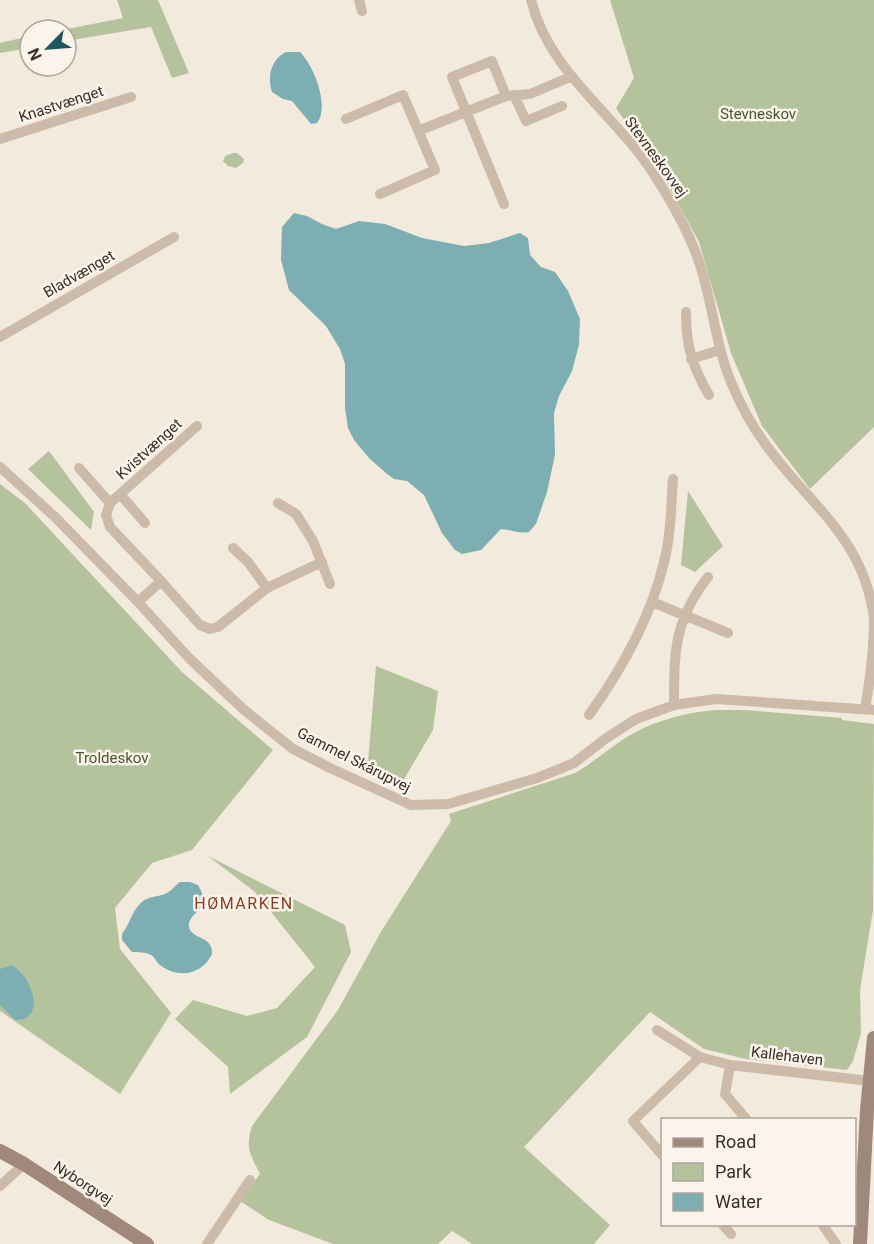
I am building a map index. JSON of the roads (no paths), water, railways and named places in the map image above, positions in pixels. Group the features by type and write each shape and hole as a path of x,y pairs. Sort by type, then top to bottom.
{"street":[{"name":"Stevneskovvej","path":"531,0 547,42 570,77 622,132 653,173 678,213 701,267 720,350 731,382 747,416 766,446 828,517 851,549 866,584 874,620 870,710"},
{"path":"504,204 452,77 492,61 526,121 562,106"},
{"path":"418,131 510,95 530,94 570,77"},
{"path":"346,119 403,95 435,170 380,194"},
{"name":"Knastvænget","path":"0,139 131,97"},
{"name":"Bladvænget","path":"0,337 174,237"},
{"path":"686,312 686,338 691,359 697,376 709,395"},
{"path":"691,359 720,350"},
{"name":"Kvistvænget","path":"110,503 197,426"},
{"name":"Gammel Skårupvej","path":"0,467 55,517 189,658 243,709 293,748 330,768 411,805 448,804 537,778 574,763 636,719 674,705 716,699 870,710"},
{"path":"79,468 110,503 106,515 110,527 200,626 218,627 267,588 322,562"},
{"path":"589,715 612,683 632,647 652,602 664,562 670,524 673,479"},
{"name":"Kvistvænget","path":"120,494 146,523"},
{"path":"278,502 296,514 313,540 330,584"},
{"path":"232,548 248,562 267,588"},
{"path":"674,705 676,640 694,594 708,577"},
{"path":"138,602 161,581"},
{"path":"652,602 728,633"},
{"name":"Kallehaven","path":"657,1030 700,1057 730,1065 870,1081"},
{"path":"860,1244 874,1038"},
{"path":"661,1153 633,1121 700,1057"},
{"path":"730,1065 725,1094 746,1118"},
{"name":"Nyborgvej","path":"0,1151 24,1164 147,1244"},
{"path":"0,1186 24,1164"},
{"path":"207,1244 250,1180"},
{"path":"724,1226 730,1234"},
{"path":"823,1226 836,1244"}],"water":[{"path":"286,52 300,52 315,76 322,107 317,123 311,124 292,101 283,99 272,92 270,75 272,69 277,59"},
{"path":"294,213 307,216 336,229 359,221 385,224 422,238 464,246 489,243 520,233 528,238 530,255 541,267 555,272 568,291 580,319 579,345 572,371 559,396 554,413 555,455 547,492 536,524 529,532 501,529 481,550 462,554 455,550 442,533 424,495 407,481 394,479 386,473 354,440 348,428 345,408 345,364 340,349 326,326 289,290 281,260 282,227"},
{"path":"180,882 198,885 202,893 204,903 191,919 189,927 193,933 208,942 212,953 202,967 189,973 174,972 160,965 149,954 132,952 122,940 122,934 133,913 142,902 167,893"},
{"path":"11,965 25,977 30,986 34,1005 31,1013 25,1018 15,1020 0,1005 0,969"}],"district":[{"name":"HØMARKEN","path":"244,903"}],"park label":[{"name":"Stevneskov","path":"758,114"},
{"name":"Troldeskov","path":"112,758"}]}
